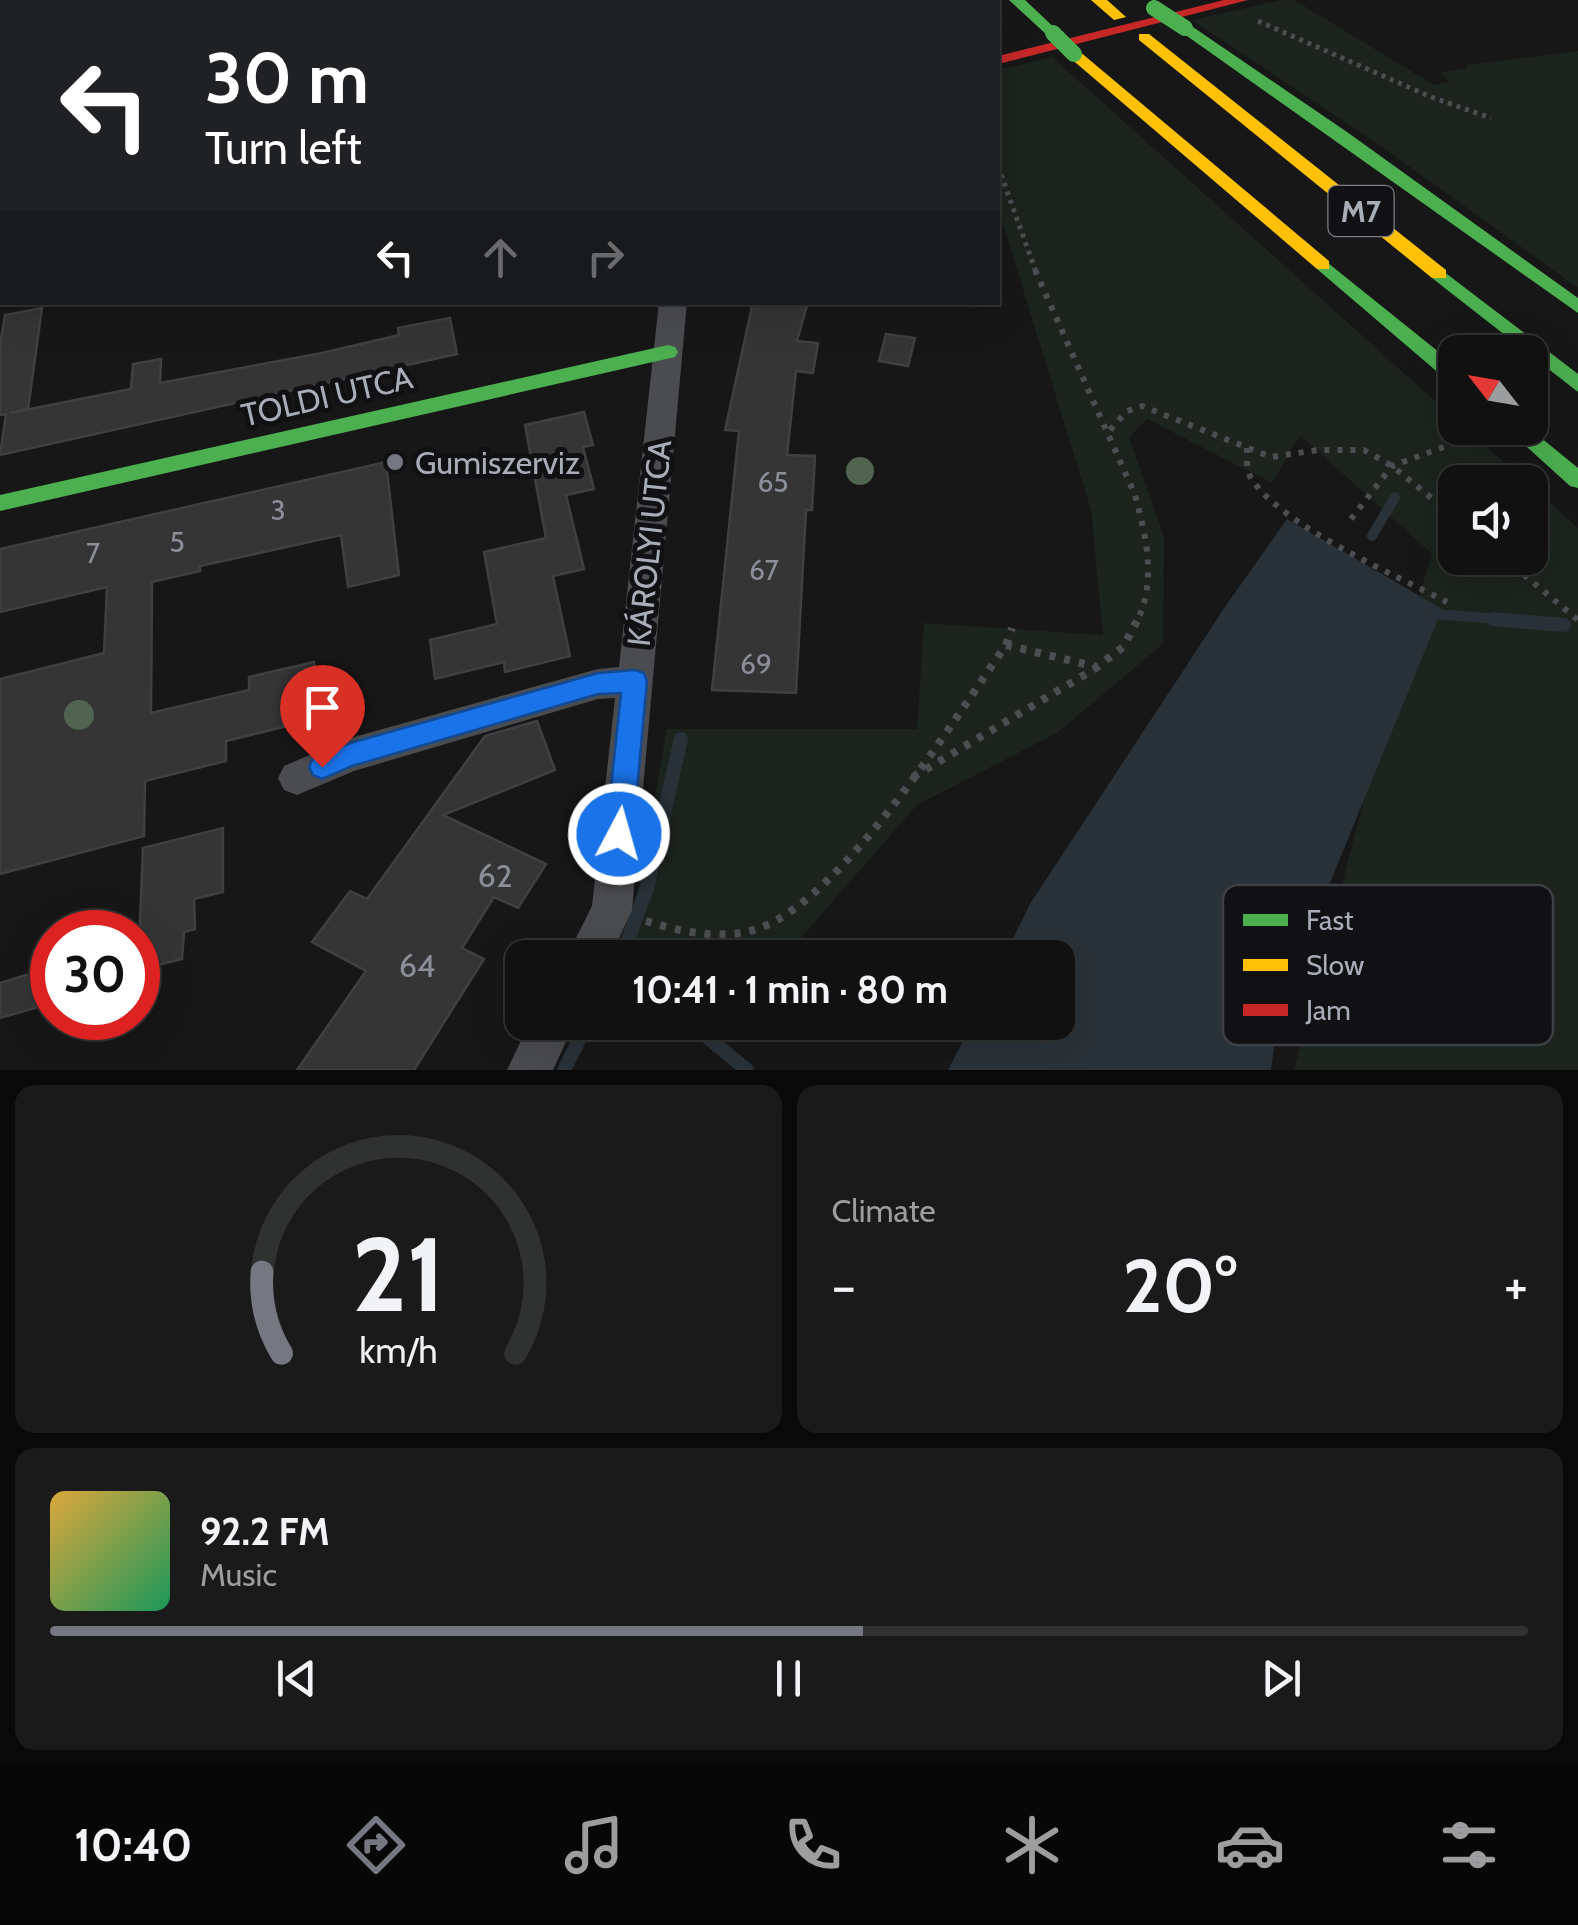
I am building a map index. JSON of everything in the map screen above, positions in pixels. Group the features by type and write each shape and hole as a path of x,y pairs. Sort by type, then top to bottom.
{"main road":[{"name":"M7","path":"1016,0 1074,54 1438,362"},
{"name":"M7","path":"1098,0 1578,386"},
{"path":"1000,60 1187,21 1225,2"},
{"path":"1147,4 1187,21 1578,311"},
{"name":"TOLDI UTCA","path":"0,503 668,352"},
{"path":"1536,445 1578,480"}],"street":[{"name":"KÁROLYI UTCA","path":"596,940 612,910 673,305"},
{"path":"297,778 347,756 598,684 635,681"},
{"path":"529,1070 545,1040"}],"path":[{"path":"1275,28 1432,97 1491,118"},
{"path":"911,779 1097,668 1126,644 1144,607 1149,567 1140,508 1110,431 1046,297 1000,171"},
{"path":"1110,431 1127,411 1142,406 1271,457 1318,450 1364,450 1392,466 1438,503"},
{"path":"1350,519 1392,466 1449,445"},
{"path":"1247,448 1248,474 1265,496 1447,602"},
{"path":"1524,575 1578,620"},
{"path":"666,928 717,934 762,928 806,903 911,779 1006,646 1012,628"},
{"path":"1006,646 1097,668"}],"shaded area":[{"path":"1294,0 1434,85 1450,82 1439,73 1468,68 1466,65 1578,51 1578,288 1378,144 1192,20"},
{"path":"1052,57 1438,404 1438,445 1485,445 1507,465 1438,465 1438,575 1548,575 1548,501 1578,528 1578,1070 1294,1070 1300,1045 1553,1045 1553,885 1342,885 1403,648 1432,554 1300,435 1272,483 1147,419 1129,437 1164,537 1163,644 1057,733 917,805 799,940 629,940 667,729 917,729 924,623 1103,635 1091,510 1000,214 1000,70"},
{"path":"1287,519 1442,609 1329,885 1223,885 1223,1045 1274,1045 1271,1070 948,1070 963,1040 1075,1040 1075,940 1012,940 1030,904"}],"building":[{"path":"752,305 807,305 797,341 818,343 813,373 796,371 787,455 815,456 812,510 806,510 796,693 712,690 739,431 725,430"},
{"path":"42,308 28,409 10,413 131,389 133,364 161,359 160,383 322,353 399,335 398,328 450,318 457,354 0,455 6,414 0,415 0,344 5,315"},
{"path":"886,334 915,338 908,366 879,361"},
{"path":"584,412 593,445 583,447 594,489 566,495 584,569 553,576 570,656 505,672 504,662 435,679 430,640 497,624 484,552 546,538 525,425"},
{"path":"386,462 399,575 348,587 341,535 200,566 200,571 152,582 151,713 249,690 249,677 314,662 316,719 226,741 226,761 145,781 144,836 0,874 0,679 104,653 107,587 0,612 0,549"},
{"path":"537,721 555,770 443,815 546,864 518,908 494,897 462,948 484,959 414,1070 297,1070 366,971 312,942 350,891 367,899 485,736"},
{"path":"223,828 223,892 194,899 195,929 184,932 182,959 160,964 160,910 140,910 143,848"},
{"path":"30,974 30,1009 0,1018 0,983"}],"waterway":[{"path":"1372,536 1395,497"},
{"path":"1424,613 1522,621"},
{"path":"1493,619 1564,625"},
{"path":"628,940 647,888 681,739"},
{"path":"564,1070 579,1040"},
{"path":"711,1040 747,1070"}],"traffic: fast":[{"path":"1016,0 1053,33"},
{"path":"1154,8 1185,28"},
{"path":"1185,28 1341,135 1578,307"},
{"path":"1053,33 1074,54"},
{"path":"1323,265 1438,362"},
{"path":"1439,274 1578,385"},
{"path":"0,503 668,352"},
{"path":"1536,445 1578,480"}],"traffic: slow":[{"path":"1098,0 1119,17"},
{"path":"1144,37 1439,274"},
{"path":"1074,54 1323,265"}],"traffic: jam":[{"path":"1000,60 1241,0"}],"place":[{"name":"Gumiszerviz","path":"395,462"}],"route":[{"path":"322,767 347,756 598,684 635,681 619,834"}]}
